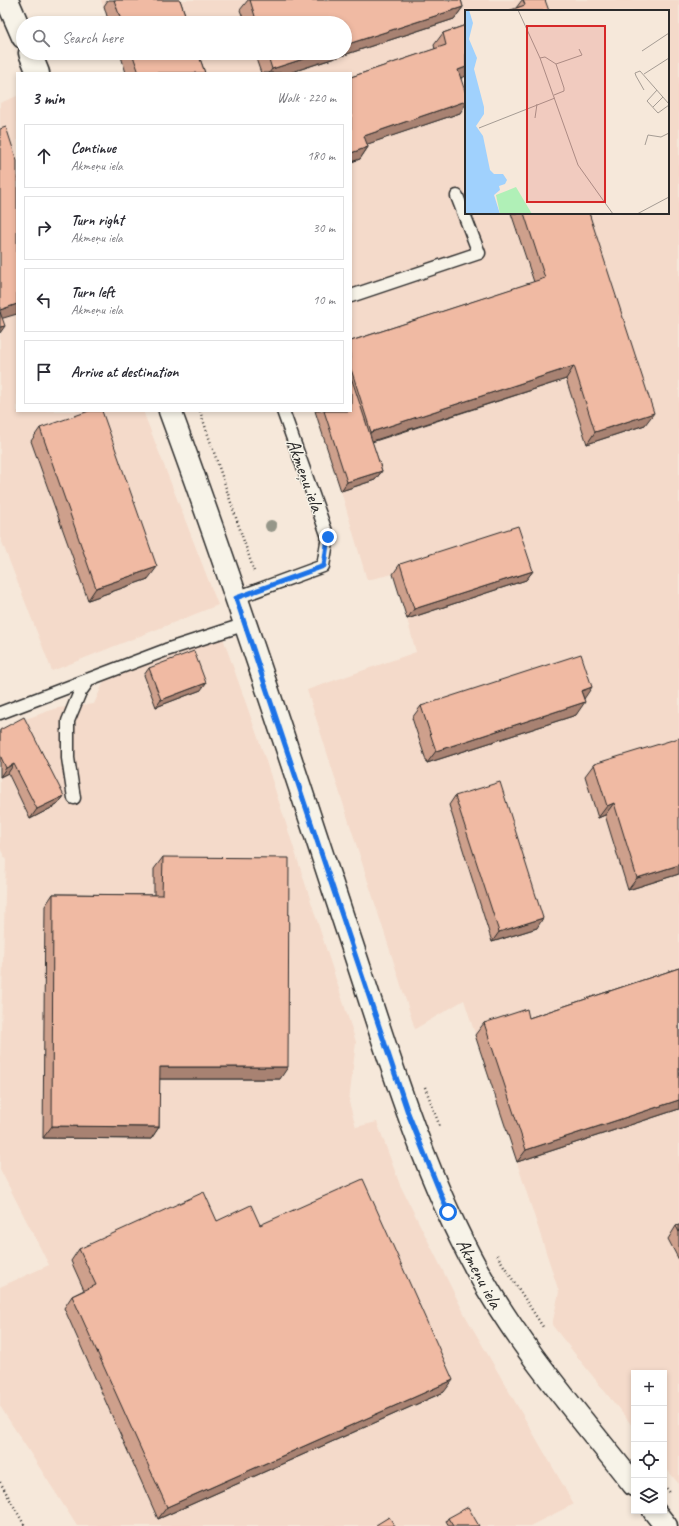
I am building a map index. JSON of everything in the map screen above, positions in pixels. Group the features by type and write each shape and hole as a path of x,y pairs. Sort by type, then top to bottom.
{"street":[{"path":"7,0 16,20"},
{"path":"33,60 38,72"},
{"name":"Akmeņu iela","path":"170,412 246,624 408,1113 448,1212 476,1268 500,1311 527,1349 631,1481"},
{"path":"656,1514 666,1526"}],"lane":[{"path":"352,296 479,253 457,196"},
{"name":"Akmeņu iela","path":"236,598 324,566 328,537 283,412"},
{"path":"0,713 88,681 166,650 246,624"},
{"path":"74,798 68,758 68,721 80,692 88,681"}],"path":[{"path":"200,412 260,590"},
{"path":"425,1086 441,1129"},
{"path":"494,1250 546,1333"},
{"path":"0,1482 25,1526"}],"shaded area":[{"path":"101,0 679,0 679,1484 667,1470 667,1370 631,1370 631,1424 552,1325 559,1292 464,1000 415,1029 307,690 416,652 393,574 367,580 341,491 315,412 352,412 352,72 126,72 122,60 352,60 352,16 107,16"},
{"path":"16,96 16,412 143,412 218,605 52,671 0,537 0,103"},
{"path":"223,638 263,752 356,1042 349,1102 356,1127 377,1122 400,1185 465,1315 574,1504 530,1526 77,1526 0,1406 0,1287 49,1265 0,1169 0,1063 6,860 0,848 0,728 57,708 94,704 105,679"}],"building":[{"path":"114,0 180,0 186,16 120,16"},
{"path":"250,0 461,0 463,7 352,43 352,16 255,16"},
{"path":"523,0 545,0 549,10 511,10 525,5"},
{"path":"465,25 465,67 458,70 465,91 465,101 364,136 368,147 352,153 352,77 446,45 443,33"},
{"path":"134,60 200,60 205,72 139,72"},
{"path":"269,60 300,60 272,69"},
{"path":"6,127 16,158 16,304 0,310 0,129"},
{"path":"524,214 589,214 654,413 595,432 574,366 371,432 352,372 352,341 545,278"},
{"path":"0,312 5,326 0,327"},
{"path":"352,380 382,471 347,482 324,412 352,412"},
{"path":"86,412 102,412 157,567 96,588 40,428"},
{"path":"518,526 533,571 414,609 400,564"},
{"path":"194,651 206,683 161,700 149,668"},
{"path":"581,654 592,687 581,691 585,702 436,751 421,706"},
{"path":"24,717 64,796 37,809 14,764 6,768 0,755 0,730"},
{"path":"679,738 679,865 637,878 614,803 607,806 594,764"},
{"path":"500,782 543,918 499,932 455,796"},
{"path":"163,857 289,858 288,1067 160,1067 159,1127 52,1126 53,894 162,895"},
{"path":"679,968 679,1100 526,1150 484,1023 527,1009 529,1018"},
{"path":"363,1179 453,1380 167,1507 72,1296 96,1285 79,1249 204,1192 217,1221 251,1205 260,1225"},
{"path":"679,1225 679,1232 676,1226"},
{"path":"468,1507 479,1526 453,1526 448,1518"},
{"path":"389,1517 395,1526 376,1525"}],"route":[{"path":"328,537 324,566 236,598 246,624 408,1113 448,1212"}]}
